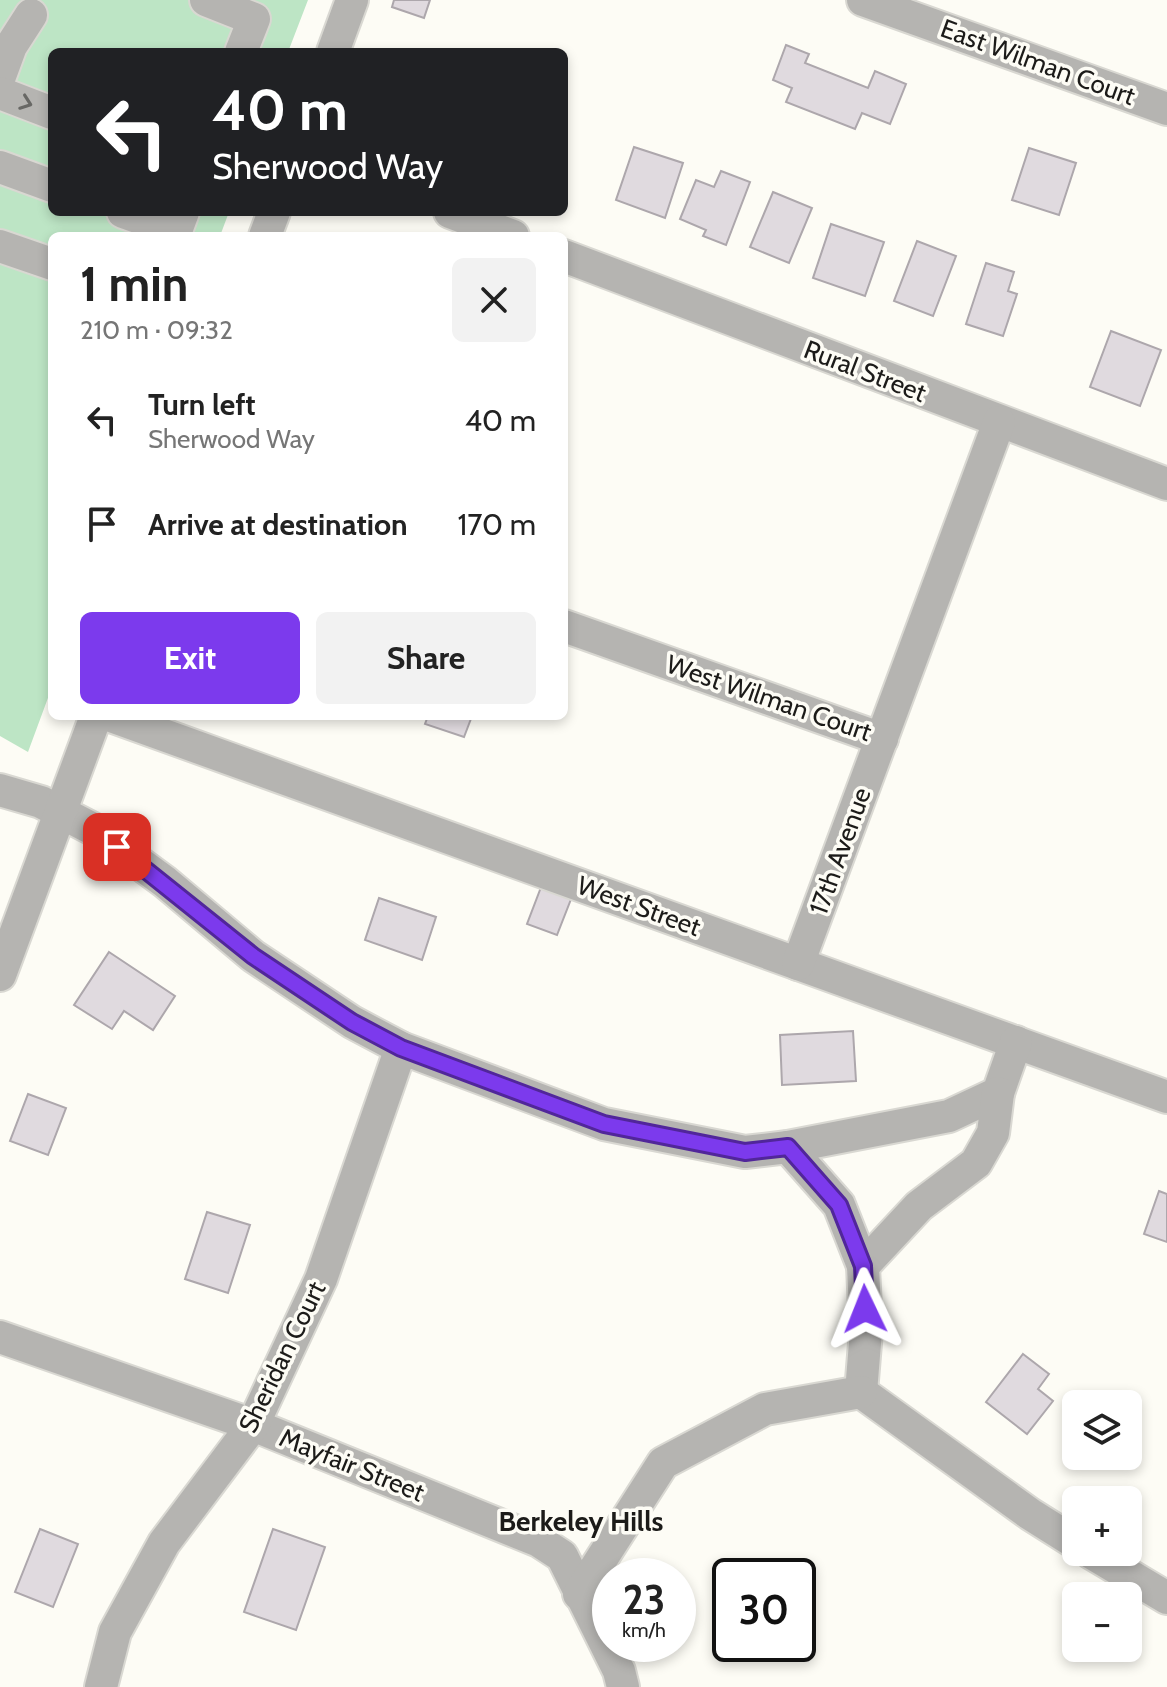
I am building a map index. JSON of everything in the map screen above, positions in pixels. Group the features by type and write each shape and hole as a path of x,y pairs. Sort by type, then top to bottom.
{"street":[{"path":"206,0 254,19 243,48"},
{"path":"334,48 352,0"},
{"name":"East Wilman Court","path":"863,0 1167,109"},
{"path":"0,76 11,46 31,15"},
{"path":"0,93 48,111"},
{"path":"0,167 48,185"},
{"path":"130,216 151,229 176,231 182,216"},
{"path":"460,216 502,232"},
{"path":"0,246 48,263"},
{"name":"Rural Street","path":"568,258 1167,484"},
{"name":"West Wilman Court","path":"568,627 882,739 999,422"},
{"path":"0,975 95,720"},
{"name":"West Street","path":"122,720 1167,1097"},
{"name":"17th Avenue","path":"798,964 882,739"},
{"path":"0,790 41,802 93,829 165,882 253,956 352,1022 401,1048 604,1124 745,1152 788,1147 949,1116 998,1093"},
{"path":"863,1266 919,1206 976,1163 993,1133 998,1093 1016,1042"},
{"name":"Sheridan Court","path":"101,1687 115,1632 164,1543 253,1425 321,1279 401,1048"},
{"path":"788,1147 839,1205 863,1266 866,1331 861,1392"},
{"name":"Mayfair Street","path":"0,1337 253,1425 539,1541 562,1556 619,1671 623,1687"},
{"path":"579,1594 663,1463 765,1409 861,1392 1062,1534"},
{"path":"1113,1566 1167,1598"}],"green space":[{"path":"0,0 308,0 290,48 48,48 48,216 228,216 222,232 48,232 48,698 28,752 0,736"}],"building":[{"path":"394,0 430,0 424,18 392,7"},
{"path":"786,45 809,54 805,63 868,88 875,71 906,84 890,124 862,113 855,129 786,102 792,88 773,80"},
{"path":"634,147 683,163 665,218 616,200"},
{"path":"1029,148 1076,163 1059,215 1012,200"},
{"path":"721,171 750,182 726,245 703,236 706,230 680,219 696,180 714,187"},
{"path":"773,192 812,208 789,263 750,247"},
{"path":"831,224 884,242 865,296 813,278"},
{"path":"917,241 956,256 933,316 894,301"},
{"path":"986,263 1014,272 1008,291 1017,294 1003,336 966,324"},
{"path":"1111,331 1161,350 1140,406 1090,387"},
{"path":"426,720 470,720 464,737 425,724"},
{"path":"543,882 573,894 557,935 527,924"},
{"path":"379,898 436,917 422,960 365,940"},
{"path":"109,952 175,996 153,1030 124,1011 112,1029 74,1005"},
{"path":"853,1031 856,1081 782,1085 780,1035"},
{"path":"28,1094 66,1108 48,1155 10,1141"},
{"path":"1159,1191 1167,1194 1167,1242 1144,1234"},
{"path":"207,1212 250,1225 228,1293 185,1279"},
{"path":"1023,1354 1049,1374 1038,1389 1053,1401 1027,1434 986,1402"},
{"path":"40,1529 78,1544 53,1607 15,1592"},
{"path":"273,1529 325,1547 296,1630 244,1612"}],"district":[{"name":"Berkeley Hills","path":"581,1521"}],"route":[{"path":"117,847 165,882 253,956 352,1022 401,1048 604,1124 692,1139 745,1152 788,1147 839,1205 863,1266 865,1309"}]}
